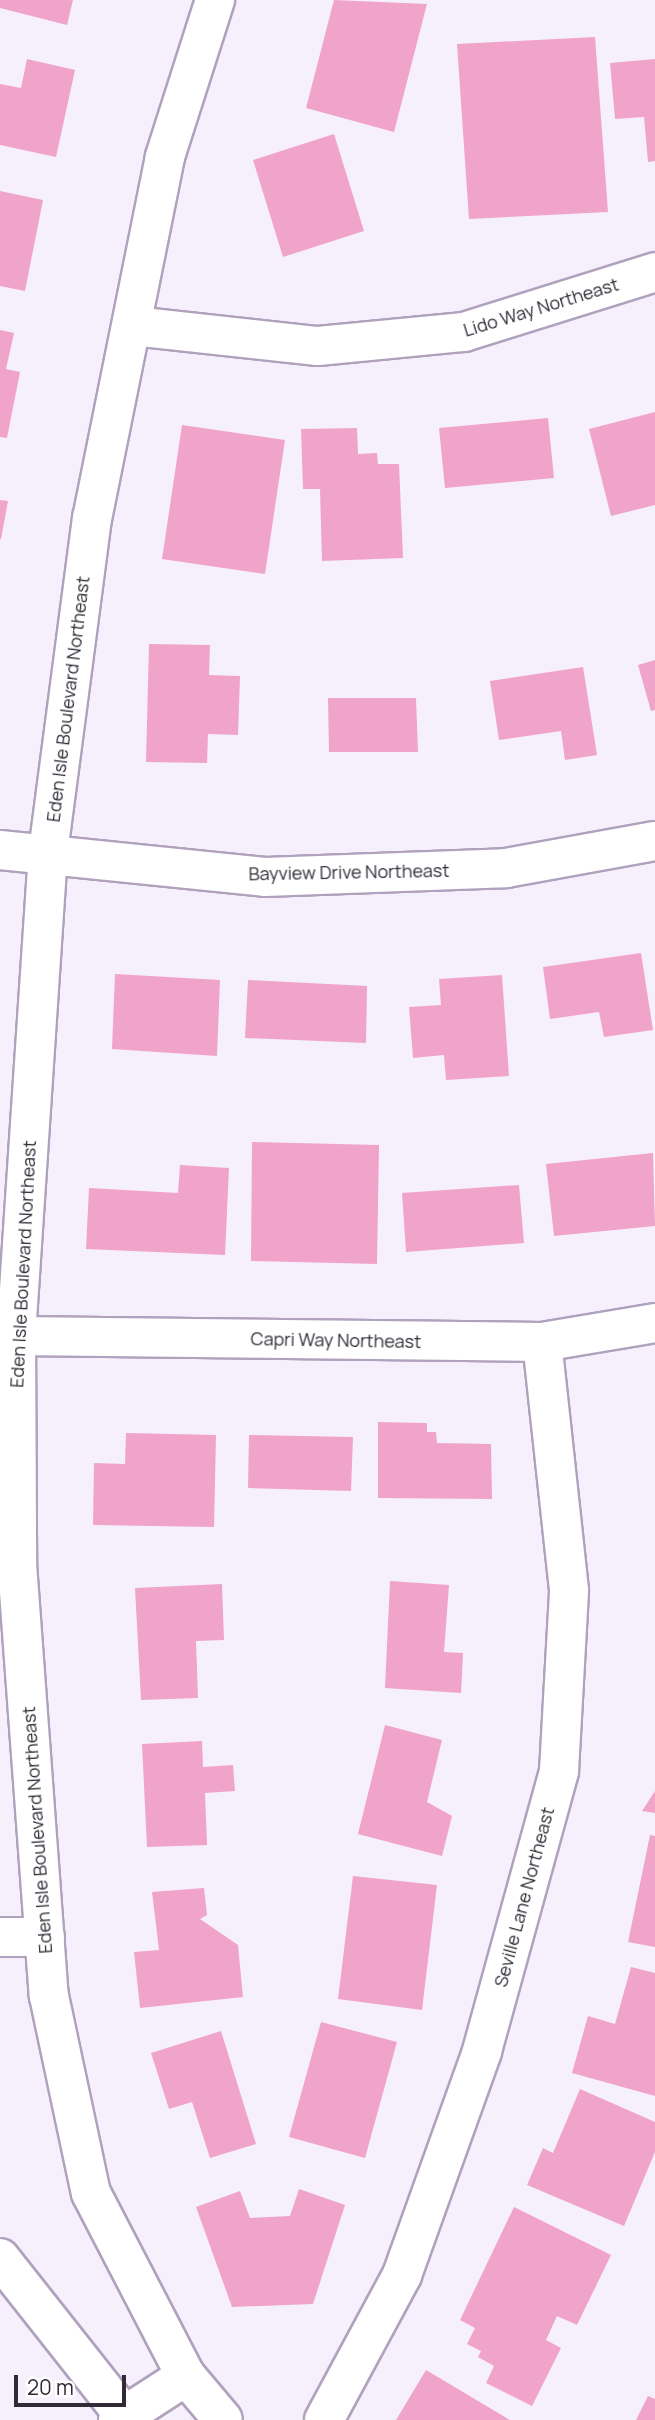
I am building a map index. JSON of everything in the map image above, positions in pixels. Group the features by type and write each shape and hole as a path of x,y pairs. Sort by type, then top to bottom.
{"street":[{"name":"Eden Isle Boulevard Northeast","path":"215,0 165,157 133,326 92,518 48,853 16,1336 11,1632 45,1937 49,1996 91,2193 186,2376 223,2420"},
{"name":"Lido Way Northeast","path":"133,326 318,346 464,332 655,272"},
{"name":"Bayview Drive Northeast","path":"0,850 265,877 506,868 655,841"},
{"name":"Capri Way Northeast","path":"16,1336 542,1342 655,1323"},
{"name":"Seville Lane Northeast","path":"324,2420 402,2275 482,2052 559,1771 569,1590 542,1342"},
{"path":"0,1937 45,1937"},
{"path":"0,2258 121,2418 186,2376"}],"building":[{"path":"0,0 73,0 67,25 0,8"},
{"path":"334,0 427,4 394,132 306,108"},
{"path":"595,37 608,212 469,219 457,44"},
{"path":"27,59 75,70 56,157 0,145 0,84 21,88"},
{"path":"655,59 655,161 648,162 644,117 615,119 610,63"},
{"path":"334,134 364,231 283,257 253,160"},
{"path":"0,191 43,200 25,291 0,286"},
{"path":"0,330 14,333 6,369 20,372 7,438 0,437"},
{"path":"655,412 655,505 611,516 589,429"},
{"path":"548,418 554,478 445,488 439,428"},
{"path":"182,425 285,440 265,574 162,559"},
{"path":"357,428 358,454 377,453 378,464 399,464 403,558 322,561 320,489 303,489 301,429"},
{"path":"0,500 8,501 1,539 0,539"},
{"path":"149,644 210,645 209,675 240,676 238,735 208,734 207,763 146,762"},
{"path":"655,660 655,710 651,711 638,665"},
{"path":"583,667 597,755 565,760 561,731 499,740 490,681"},
{"path":"328,698 416,698 418,752 329,752"},
{"path":"641,953 653,1030 604,1037 599,1012 550,1019 543,967"},
{"path":"115,974 220,980 217,1056 112,1049"},
{"path":"502,975 509,1076 446,1080 444,1055 413,1058 409,1007 441,1005 439,979"},
{"path":"248,980 367,986 366,1043 245,1038"},
{"path":"252,1142 379,1145 377,1264 251,1261"},
{"path":"653,1153 655,1226 554,1236 546,1164"},
{"path":"180,1165 229,1168 225,1255 86,1249 89,1188 178,1193"},
{"path":"519,1185 524,1243 406,1252 402,1193"},
{"path":"378,1422 427,1423 427,1432 436,1432 437,1443 491,1444 492,1499 378,1498"},
{"path":"126,1433 216,1435 214,1527 93,1525 94,1463 125,1464"},
{"path":"249,1435 353,1437 351,1491 248,1488"},
{"path":"390,1581 449,1585 444,1652 463,1653 461,1693 385,1688"},
{"path":"222,1584 224,1640 196,1641 198,1698 141,1700 135,1588"},
{"path":"385,1725 442,1740 427,1802 452,1816 442,1856 358,1834"},
{"path":"202,1741 203,1767 233,1765 235,1791 205,1793 207,1845 147,1847 142,1744"},
{"path":"655,1791 655,1813 642,1811"},
{"path":"650,1835 655,1836 655,1947 628,1942"},
{"path":"353,1876 437,1885 422,2010 338,1999"},
{"path":"204,1888 207,1915 200,1919 238,1945 243,1997 140,2008 134,1952 159,1950 152,1892"},
{"path":"631,1967 655,1973 655,2096 572,2073 588,2016 615,2024"},
{"path":"321,2022 397,2042 365,2158 289,2137"},
{"path":"221,2031 256,2144 210,2158 192,2102 169,2109 151,2053"},
{"path":"580,2089 655,2122 655,2152 624,2226 527,2185 543,2148 553,2153"},
{"path":"299,2189 345,2205 313,2304 232,2307 196,2207 240,2191 250,2218 290,2216"},
{"path":"514,2207 611,2255 577,2325 557,2316 546,2340 561,2348 532,2406 486,2383 494,2366 478,2357 481,2351 467,2344 475,2328 460,2320"},
{"path":"426,2370 510,2420 396,2420"},
{"path":"648,2396 655,2399 655,2420 636,2420"}]}
